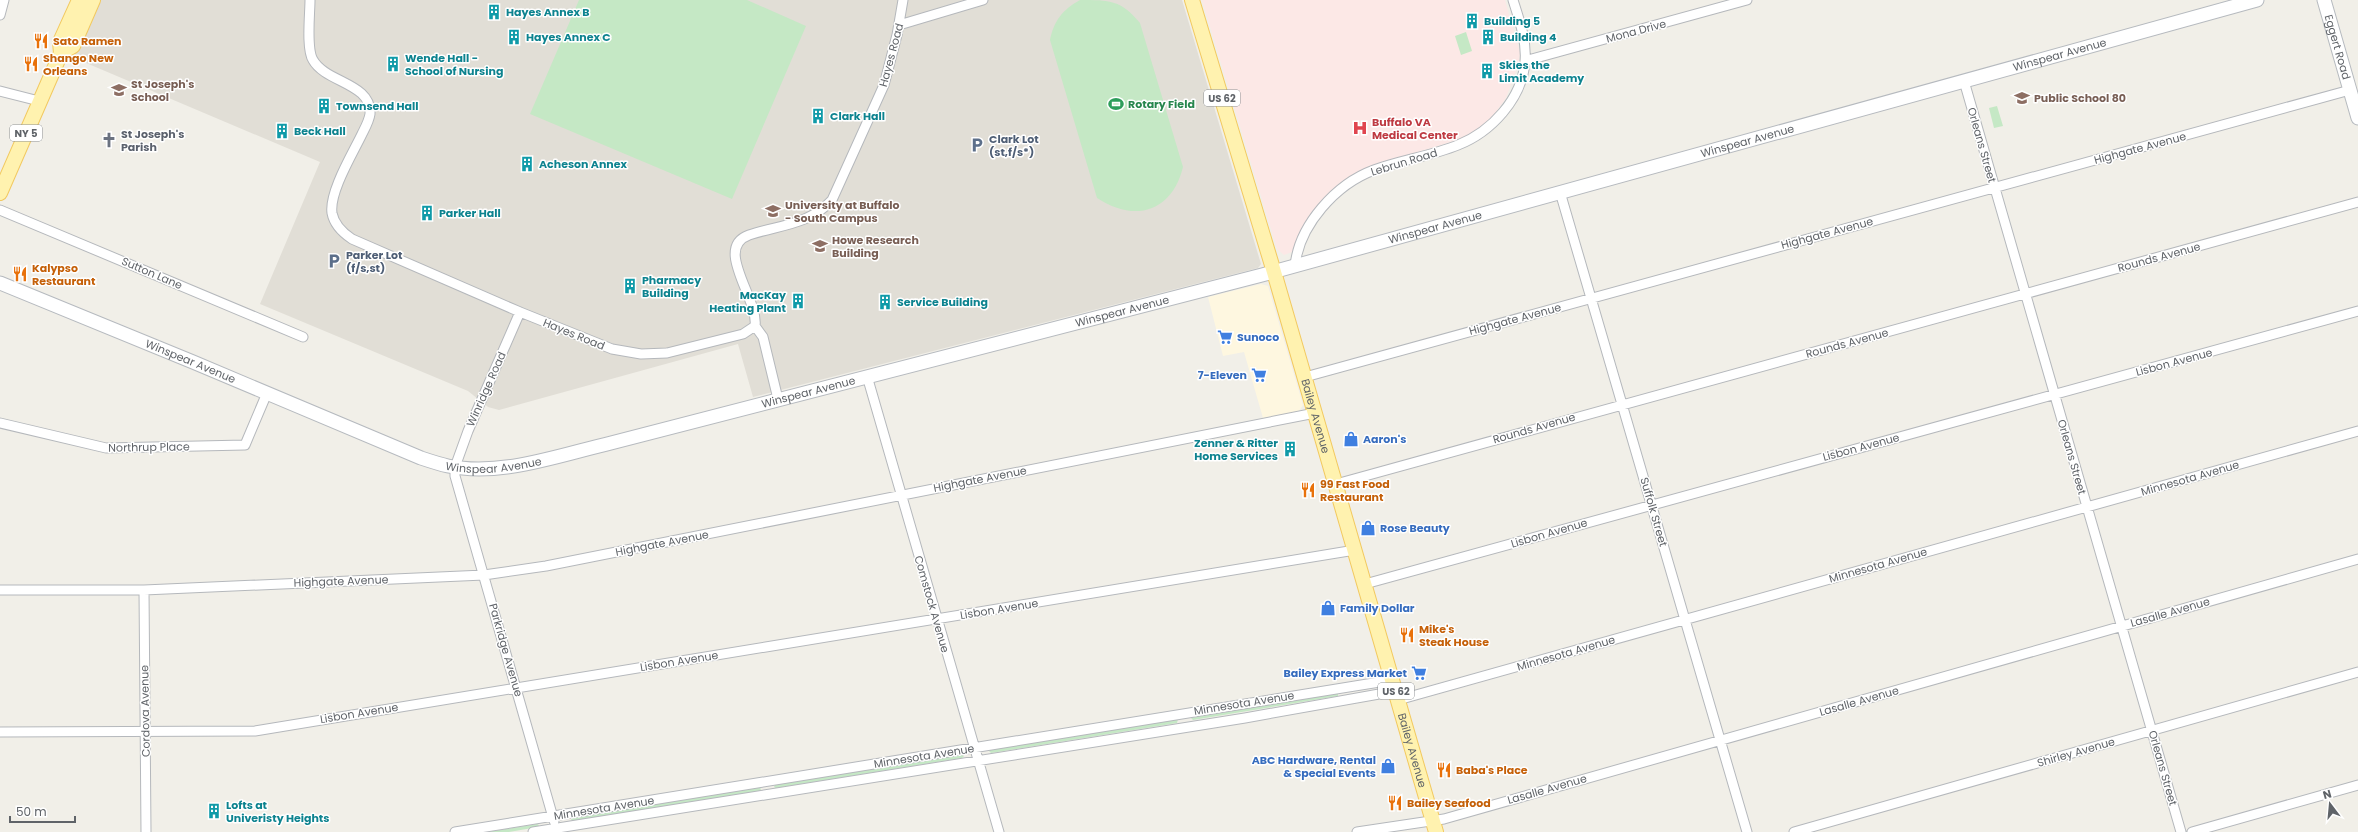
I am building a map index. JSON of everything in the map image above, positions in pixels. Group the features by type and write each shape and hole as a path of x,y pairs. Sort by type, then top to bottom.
{"main road":[{"name":"NY 5","path":"0,193 61,53 60,42 79,0"},
{"name":"NY 5","path":"61,53 73,46 93,0"},
{"name":"Bailey Avenue","path":"1192,0 1305,377 1434,826"}],"street":[{"path":"0,14 4,0"},
{"name":"Hayes Road","path":"310,0 310,50 313,60 323,71 363,94 369,106 368,122 345,170 333,202 332,213 338,226 352,238 520,312 599,345 641,354 680,351 743,334 755,326 755,311 734,258 736,246 747,236 809,219 823,210 832,200 884,85 900,25 903,0"},
{"path":"900,25 982,0"},
{"name":"Lebrun Road","path":"1295,266 1300,242 1316,216 1334,196 1357,178 1373,170 1459,145 1485,130 1505,109 1515,93 1522,77 1525,61 1525,46 1513,0"},
{"name":"Mona Drive","path":"1525,61 1727,3 1747,0"},
{"name":"Winspear Avenue","path":"0,283 421,458 455,467 491,468 529,462 1274,272 2258,0"},
{"name":"Eggert Road","path":"2324,0 2358,118"},
{"name":"Orleans Street","path":"1964,81 2181,832"},
{"name":"Highgate Avenue","path":"1305,377 2350,90"},
{"path":"0,91 39,101"},
{"name":"Suffolk Street","path":"1560,192 1746,832"},
{"name":"Rounds Avenue","path":"1336,484 2358,202"},
{"name":"Sutton Lane","path":"0,210 303,337"},
{"name":"Lisbon Avenue","path":"1365,584 2358,311"},
{"name":"Winridge Road","path":"455,467 468,431 520,312"},
{"path":"755,326 763,337 778,399"},
{"name":"Comstock Avenue","path":"867,376 999,832"},
{"name":"Northrup Place","path":"0,423 106,448 244,445 267,393"},
{"name":"Highgate Avenue","path":"0,590 144,590 484,576 546,566 1315,413"},
{"name":"Minnesota Avenue","path":"533,832 557,830 977,759 1185,727 1395,690 1685,619 2358,431"},
{"name":"Parkridge Avenue","path":"455,467 455,476 557,830"},
{"name":"Lisbon Avenue","path":"0,732 255,731 1355,550"},
{"name":"Lasalle Avenue","path":"1357,832 1434,826 1444,819 2358,559"},
{"name":"Cordova Avenue","path":"144,590 146,832"},
{"name":"Shirley Avenue","path":"1794,832 2358,672"},
{"name":"Minnesota Avenue","path":"456,832 1183,713 1395,690"},
{"path":"1183,713 1185,727"},
{"path":"766,782 768,794"},
{"path":"2192,832 2358,785"}],"shaded area":[{"name":"University at Buffalo - South Campus","path":"97,0 1182,0 1261,264 1258,268 753,397 738,344 499,410 488,407 468,391 260,304 320,162 72,57"},
{"name":"Buffalo VA Medical Center","path":"1202,0 1505,0 1520,52 1519,63 1506,98 1493,116 1484,124 1464,138 1368,167 1344,181 1318,206 1305,223 1292,252 1284,255 1277,249"},
{"path":"1261,284 1268,286 1303,405 1299,411 1263,418 1244,352 1223,356 1208,297"}],"green space":[{"path":"579,0 747,0 806,26 732,199 530,114"},
{"name":"Rotary Field","path":"1080,0 1099,0 1114,3 1127,10 1140,23 1183,167 1178,182 1170,194 1161,203 1150,209 1138,211 1125,210 1111,206 1097,198 1050,40 1054,27 1060,17 1068,8"},
{"path":"1466,32 1472,51 1461,55 1455,36"},
{"path":"1997,106 2003,126 1994,128 1989,108"},
{"path":"1338,693 1338,696 1193,720 1191,718"},
{"path":"1178,719 1177,723 991,753 989,751 991,749"},
{"path":"962,754 964,756 962,758 776,788 774,787 775,785"},
{"path":"759,787 761,789 760,791 573,821 571,820 572,818"},
{"path":"537,824 539,825 538,827 509,832 487,832"}],"place":[{"name":"Hayes Annex B","path":"494,12"},
{"name":"Building 5","path":"1472,21"},
{"name":"Hayes Annex C","path":"514,37"},
{"name":"Building 4","path":"1488,37"},
{"name":"Sato Ramen","path":"41,41"},
{"name":"Shango New Orleans","path":"31,64"},
{"name":"Wende Hall - School of Nursing","path":"393,64"},
{"name":"Skies the Limit Academy","path":"1487,71"},
{"name":"St Joseph's School","path":"119,90"},
{"name":"Public School 80","path":"2022,98"},
{"name":"Rotary Field","path":"1116,104"},
{"name":"Townsend Hall","path":"324,106"},
{"name":"Clark Hall","path":"818,116"},
{"name":"Buffalo VA Medical Center","path":"1360,128"},
{"name":"Beck Hall","path":"282,131"},
{"name":"St Joseph's Parish","path":"109,140"},
{"name":"Clark Lot (st,f/s*)","path":"977,145"},
{"name":"Acheson Annex","path":"527,164"},
{"name":"University at Buffalo - South Campus","path":"773,211"},
{"name":"Parker Hall","path":"427,213"},
{"name":"Howe Research Building","path":"820,246"},
{"name":"Parker Lot (f/s,st)","path":"334,261"},
{"name":"Kalypso Restaurant","path":"20,274"},
{"name":"Pharmacy Building","path":"630,286"},
{"name":"MacKay Heating Plant","path":"798,301"},
{"name":"Service Building","path":"885,302"},
{"name":"Sunoco","path":"1225,337"},
{"name":"7-Eleven","path":"1259,375"},
{"name":"Aaron's","path":"1351,439"},
{"name":"Zenner & Ritter Home Services","path":"1290,449"},
{"name":"99 Fast Food Restaurant","path":"1308,490"},
{"name":"Rose Beauty","path":"1368,528"},
{"name":"Family Dollar","path":"1328,608"},
{"name":"Mike's Steak House","path":"1407,635"},
{"name":"Bailey Express Market","path":"1419,673"},
{"name":"ABC Hardware, Rental & Special Events","path":"1388,766"},
{"name":"Baba's Place","path":"1444,770"},
{"name":"Bailey Seafood","path":"1395,803"},
{"name":"Lofts at Univeristy Heights","path":"214,811"}]}
